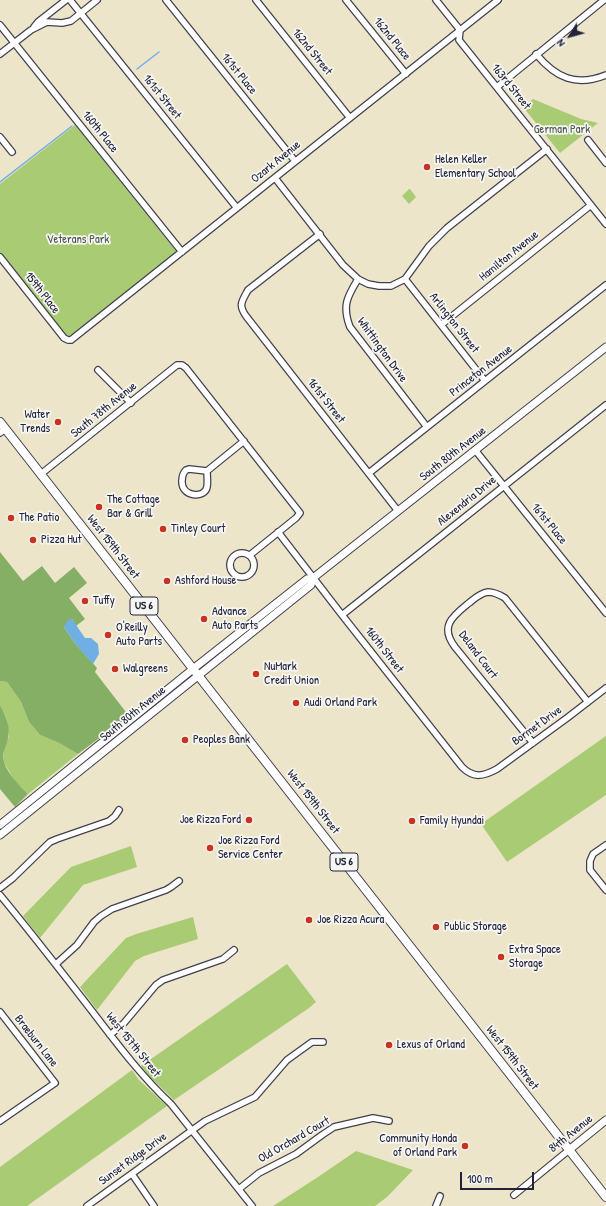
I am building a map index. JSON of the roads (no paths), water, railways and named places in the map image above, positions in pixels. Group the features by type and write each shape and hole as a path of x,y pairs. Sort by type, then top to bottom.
{"main road":[{"name":"West 159th Street","path":"0,422 3,431 41,474 606,1197"}],"street":[{"path":"31,30 38,22 66,0"},
{"name":"161st Street","path":"70,0 237,208"},
{"path":"0,54 31,30 47,22 67,22 98,0"},
{"name":"161st Place","path":"166,0 295,161"},
{"name":"162nd Street","path":"256,0 350,118"},
{"name":"162nd Place","path":"346,0 406,74"},
{"name":"163rd Street","path":"436,0 460,30 458,39 606,224"},
{"name":"Ozark Avenue","path":"68,340 74,338 498,0"},
{"path":"497,87 604,0"},
{"name":"160th Place","path":"0,25 182,252"},
{"path":"536,54 551,70 568,79 586,80 606,75"},
{"path":"0,137 12,152"},
{"path":"588,140 606,163"},
{"path":"275,178 343,265 358,279 368,284 391,286 405,279 429,246 442,232 546,149"},
{"name":"Hamilton Avenue","path":"441,325 591,205"},
{"name":"161st Street","path":"320,234 248,290 241,303 241,308 398,511"},
{"name":"159th Place","path":"0,257 64,338 68,340"},
{"name":"Whittington Drive","path":"358,279 347,297 345,312 350,327 427,427"},
{"name":"Arlington Street","path":"405,279 485,381"},
{"name":"Princeton Avenue","path":"369,473 606,285"},
{"name":"South 80th Avenue","path":"0,835 311,585 314,578 606,347"},
{"name":"South 78th Avenue","path":"41,474 177,365 182,365 186,368 244,441"},
{"path":"98,370 130,403"},
{"name":"Alexendria Drive","path":"342,615 606,405"},
{"path":"207,471 208,486 203,493 193,494 183,490 183,476 186,470 207,471 244,441 300,512 296,518 250,555"},
{"name":"161st Place","path":"475,450 606,613"},
{"name":"160th Street","path":"278,532 462,767 467,772 478,775"},
{"path":"242,552 250,555 254,562 251,572 245,576 238,576 234,574 230,566 234,555 242,552"},
{"name":"South 80th Avenue","path":"0,825 307,579 314,578"},
{"name":"Deland Court","path":"533,743 452,643 450,638 448,627 452,617 478,596 486,592 490,592 501,595 505,598 588,702"},
{"name":"Bormet Drive","path":"478,775 484,775 497,769 606,688"},
{"path":"0,888 13,878 50,842 108,821 115,816 119,810"},
{"path":"606,845 593,854 590,861 590,870 606,890"},
{"path":"56,964 78,945 94,922 101,916 112,909 166,890 178,881"},
{"name":"West 157th Street","path":"0,894 134,1066 171,1104 252,1206"},
{"path":"110,1035 124,1023 156,985 163,980 223,959 234,950"},
{"name":"Braeburn Lane","path":"0,1012 55,1083 0,1121"},
{"name":"Sunset Ridge Drive","path":"87,1206 210,1118 254,1097 287,1060 312,1042 323,1042"},
{"name":"Old Orchard Court","path":"239,1189 259,1173 296,1154 334,1127 373,1118 389,1121"},
{"name":"84th Avenue","path":"514,1195 606,1120"},
{"path":"132,1174 154,1206"},
{"path":"436,1206 440,1196"}],"water":[{"path":"72,619 85,638 91,638 98,644 99,654 93,664 74,642 64,627 68,620"}],"waterway":[{"path":"137,69 159,52"},
{"path":"0,182 72,126"}],"place":[{"name":"Helen Keller Elementary School","path":"427,167"},
{"name":"Water Trends","path":"58,422"},
{"name":"The Cottage Bar & Grill","path":"99,507"},
{"name":"The Patio","path":"11,518"},
{"name":"Tinley Court","path":"163,529"},
{"name":"Pizza Hut","path":"33,540"},
{"name":"Ashford House","path":"167,581"},
{"name":"Tuffy","path":"85,601"},
{"name":"Advance Auto Parts","path":"204,619"},
{"name":"O'Reilly Auto Parts","path":"108,635"},
{"name":"Walgreens","path":"115,669"},
{"name":"NuMark Credit Union","path":"256,674"},
{"name":"Audi Orland Park","path":"296,703"},
{"name":"Peoples Bank","path":"185,740"},
{"name":"Joe Rizza Ford","path":"249,820"},
{"name":"Family Hyundai","path":"412,821"},
{"name":"Joe Rizza Ford Service Center","path":"210,848"},
{"name":"Joe Rizza Acura","path":"309,920"},
{"name":"Public Storage","path":"436,927"},
{"name":"Extra Space Storage","path":"501,957"},
{"name":"Lexus of Orland","path":"389,1045"},
{"name":"Community Honda of Orland Park","path":"465,1146"}],"park label":[{"name":"German Park","path":"562,130"},
{"name":"Veterans Park","path":"78,240"}]}
